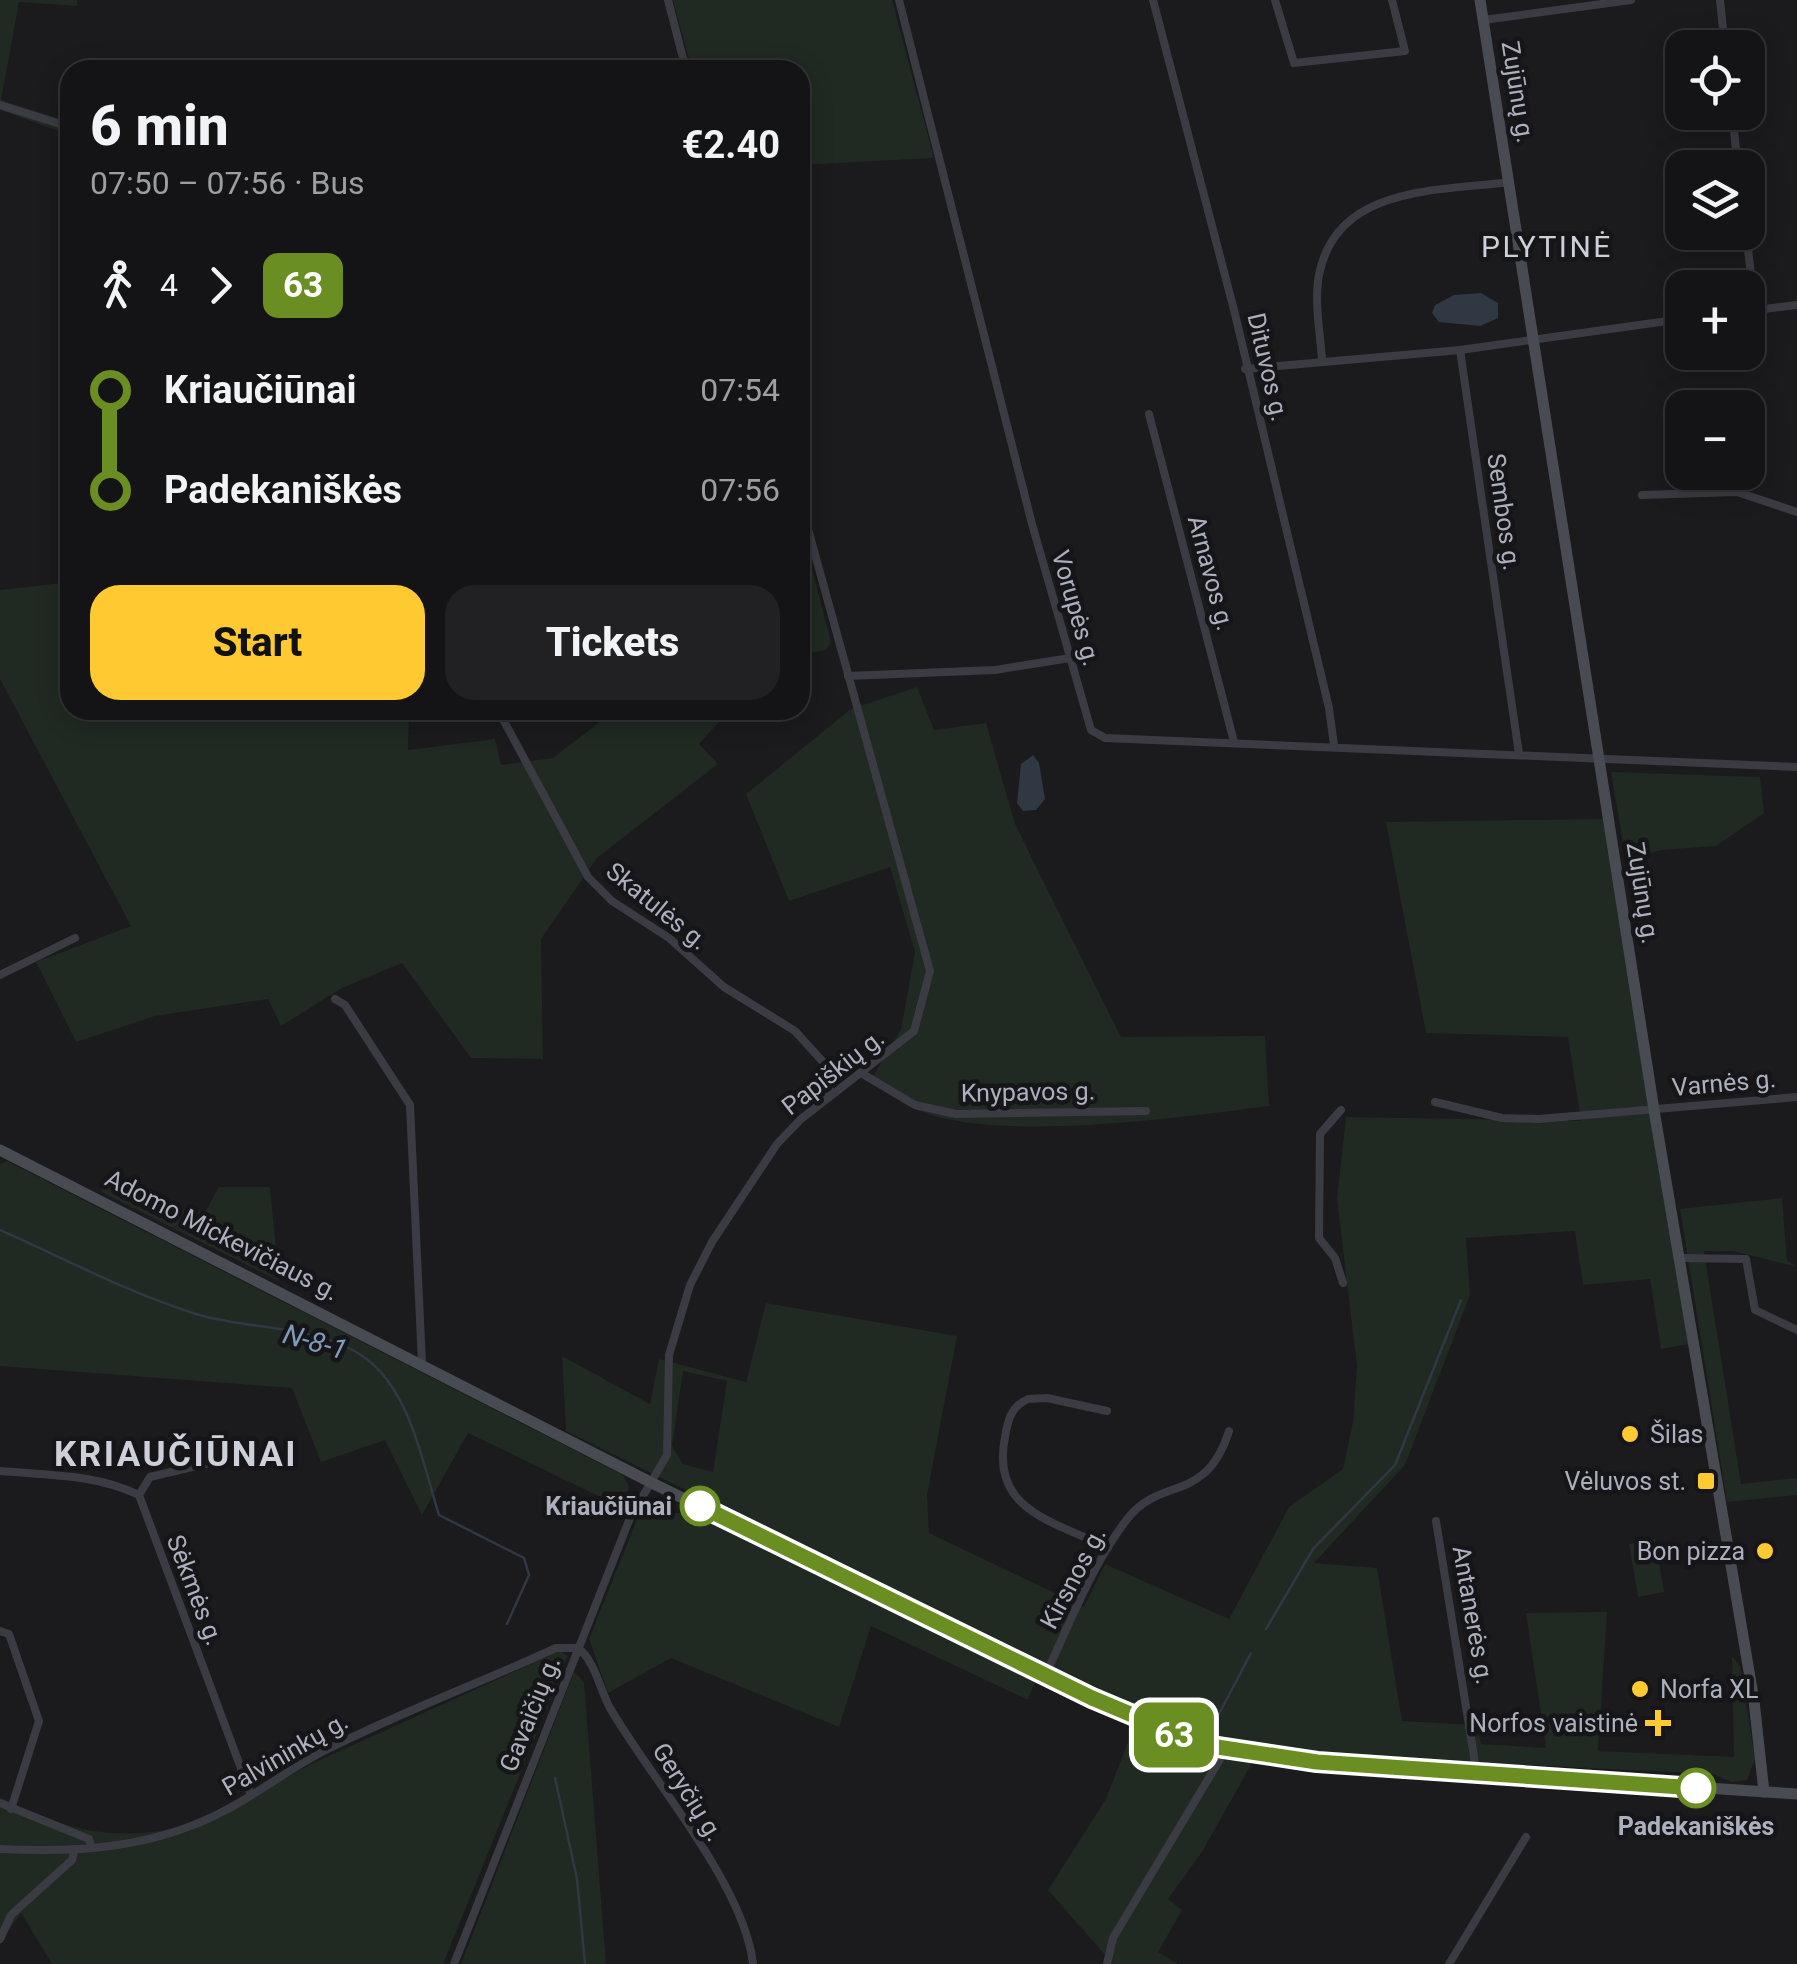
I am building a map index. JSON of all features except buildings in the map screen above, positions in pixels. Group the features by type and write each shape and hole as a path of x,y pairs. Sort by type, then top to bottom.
{"main road":[{"name":"Zujūnų g.","path":"1480,0 1654,1110 1758,1728 1764,1792"},
{"name":"Adomo Mickevičiaus g.","path":"0,1150 654,1484 1148,1724 1225,1751 1478,1774 1797,1794"}],"street":[{"path":"668,0 683,60"},
{"name":"Vorupės g.","path":"899,0 1086,719 1099,736 1797,767"},
{"name":"Dituvos g.","path":"1153,0 1329,708 1334,745"},
{"path":"1275,0 1294,63 1406,51 1392,0"},
{"path":"1484,20 1631,0"},
{"path":"1720,0 1723,30"},
{"path":"0,105 60,124"},
{"path":"1322,359 1319,273 1350,219 1368,204 1510,182"},
{"path":"1765,309 1797,305"},
{"path":"1246,369 1322,359 1460,350 1665,321"},
{"name":"Sembos g.","path":"1460,350 1519,754"},
{"name":"Arnavos g.","path":"1150,414 1234,742"},
{"path":"1642,495 1736,492 1797,512"},
{"name":"Papiškių g.","path":"654,1484 670,1438 669,1355 690,1285 712,1242 778,1144 829,1094 914,1031 930,971 810,537"},
{"path":"848,676 995,670 1070,658"},
{"name":"Skatulės g.","path":"503,720 588,877 612,901 669,938 724,988 795,1031 824,1063 830,1079 829,1094"},
{"path":"0,974 74,938"},
{"path":"335,999 345,1005 410,1105 422,1363"},
{"name":"Knypavos g.","path":"861,1073 916,1105 956,1114 1146,1111"},
{"name":"Varnės g.","path":"1654,1110 1797,1097"},
{"path":"1435,1102 1502,1118 1654,1110"},
{"path":"1342,1110 1320,1134 1318,1226 1344,1283"},
{"path":"1679,1258 1746,1259 1755,1310 1797,1330"},
{"path":"1108,1410 1047,1398 1021,1403 1009,1418 1002,1473 1016,1502 1108,1548"},
{"name":"Kirsnos g.","path":"1045,1676 1108,1548 1132,1513 1204,1476 1216,1464 1229,1431"},
{"path":"0,1471 88,1479 118,1485 138,1495 150,1478 230,1458"},
{"name":"Gavaičių g.","path":"454,1964 630,1518 654,1484"},
{"name":"Sėkmės g.","path":"138,1495 251,1795"},
{"name":"Antanerės g.","path":"1436,1521 1478,1774"},
{"path":"0,1631 9,1634 39,1722 11,1809"},
{"name":"Palvininkų g.","path":"0,1849 138,1844 175,1833 371,1728 556,1648 578,1648"},
{"name":"Geryčių g.","path":"578,1648 586,1656 611,1710 716,1873 743,1928 753,1964"},
{"path":"1107,1964 1113,1938 1225,1751"},
{"path":"0,1803 88,1840 92,1848"},
{"path":"1450,1964 1526,1836"},
{"path":"0,1939 11,1914 72,1860 75,1849"}],"shaded area":[{"path":"0,0 77,0 78,6 19,2 1,100 60,119 60,131 0,110"},
{"path":"673,0 892,0 934,158 810,164 810,60 689,60"},
{"path":"810,561 831,642 826,650 810,653"},
{"path":"60,583 60,720 409,720 408,750 495,739 501,765 553,758 602,720 721,720 699,744 718,764 597,858 541,939 543,1059 471,1058 402,963 342,988 281,1026 268,999 155,1016 76,1042 36,962 131,926 0,679 0,590"},
{"path":"917,687 934,730 986,723 1015,824 1121,1037 1265,1036 1269,1106 1085,1125 985,1124 942,1118 909,1106 874,1075 901,1029 915,952 890,867 789,901 746,794 851,709"},
{"path":"1611,772 1760,777 1764,813 1716,846 1661,850 1626,860"},
{"path":"1603,819 1689,1344 1661,1349 1650,1279 1583,1285 1575,1231 1466,1238 1470,1295 1405,1465 1314,1563 1377,1568 1402,1721 1477,1725 1481,1744 1546,1748 1526,1613 1607,1612 1598,1751 1734,1757 1732,1656 1740,1666 1755,1759 1747,1780 1731,1782 1713,1774 1322,1755 1205,1738 1063,1676 566,1431 562,1356 650,1404 659,1359 746,1382 766,1303 957,1336 927,1495 929,1533 1084,1607 1105,1564 1229,1619 1289,1507 1343,1469 1353,1422 1357,1366 1337,1199 1346,1117 1581,1121 1568,1037 1426,1033 1386,822","holes":["683,1371 727,1381 713,1472 683,1464 672,1446"]},
{"path":"7,1161 623,1475 629,1487 623,1508 468,1433 422,1515 385,1440 321,1462 292,1388 0,1366 0,1164"},
{"path":"106,1184 188,1212 205,1212 219,1187 270,1187 279,1281 101,1192"},
{"path":"1782,1198 1787,1260 1797,1267 1733,1251 1704,1251 1741,1484 1797,1478 1797,1495 1727,1502 1680,1209"},
{"path":"645,1510 686,1514 732,1532 1036,1679 1028,1700 871,1626 839,1727 671,1658 608,1693 589,1639 638,1517"},
{"path":"1655,1539 1664,1592 1638,1597 1629,1544"},
{"path":"560,1651 568,1656 443,1964 52,1964 21,1913 0,1943 0,1797 46,1818 88,1830 131,1833 181,1827 185,1833 311,1764"},
{"path":"574,1672 584,1682 606,1964 461,1964"},
{"path":"1134,1726 1186,1747 1252,1763 1202,1852 1168,1899 1182,1910 1158,1952 1178,1964 1113,1964 1048,1890 1106,1799"}],"water":[{"path":"1481,293 1498,303 1498,318 1480,326 1439,322 1432,313 1435,305 1454,295"},
{"path":"1033,755 1039,763 1045,799 1036,810 1023,811 1017,803 1021,764"}],"waterway":[{"name":"N-8-1","path":"0,1230 171,1306 219,1320 315,1336 359,1353 377,1368 400,1400 439,1515 524,1558 529,1575 507,1624"},
{"path":"1266,1629 1313,1549 1395,1465 1461,1300"},
{"path":"1208,1735 1251,1653"},
{"name":"N-8-1","path":"555,1778 577,1879 585,1964"}],"bus line":[{"name":"63","path":"700,1506 1092,1698 1185,1739 1225,1751 1317,1762 1696,1788"}],"place":[{"name":"Šilas","path":"1630,1434"},
{"name":"Vėluvos st.","path":"1706,1481"},
{"name":"Kriaučiūnai","path":"700,1506"},
{"name":"Bon pizza","path":"1765,1551"},
{"name":"Norfa XL","path":"1640,1689"},
{"name":"Norfos vaistinė","path":"1658,1723"},
{"name":"Padekaniškės","path":"1696,1788"}],"district":[{"name":"PLYTINĖ","path":"1547,246"},
{"name":"KRIAUČIŪNAI","path":"176,1454"}]}
